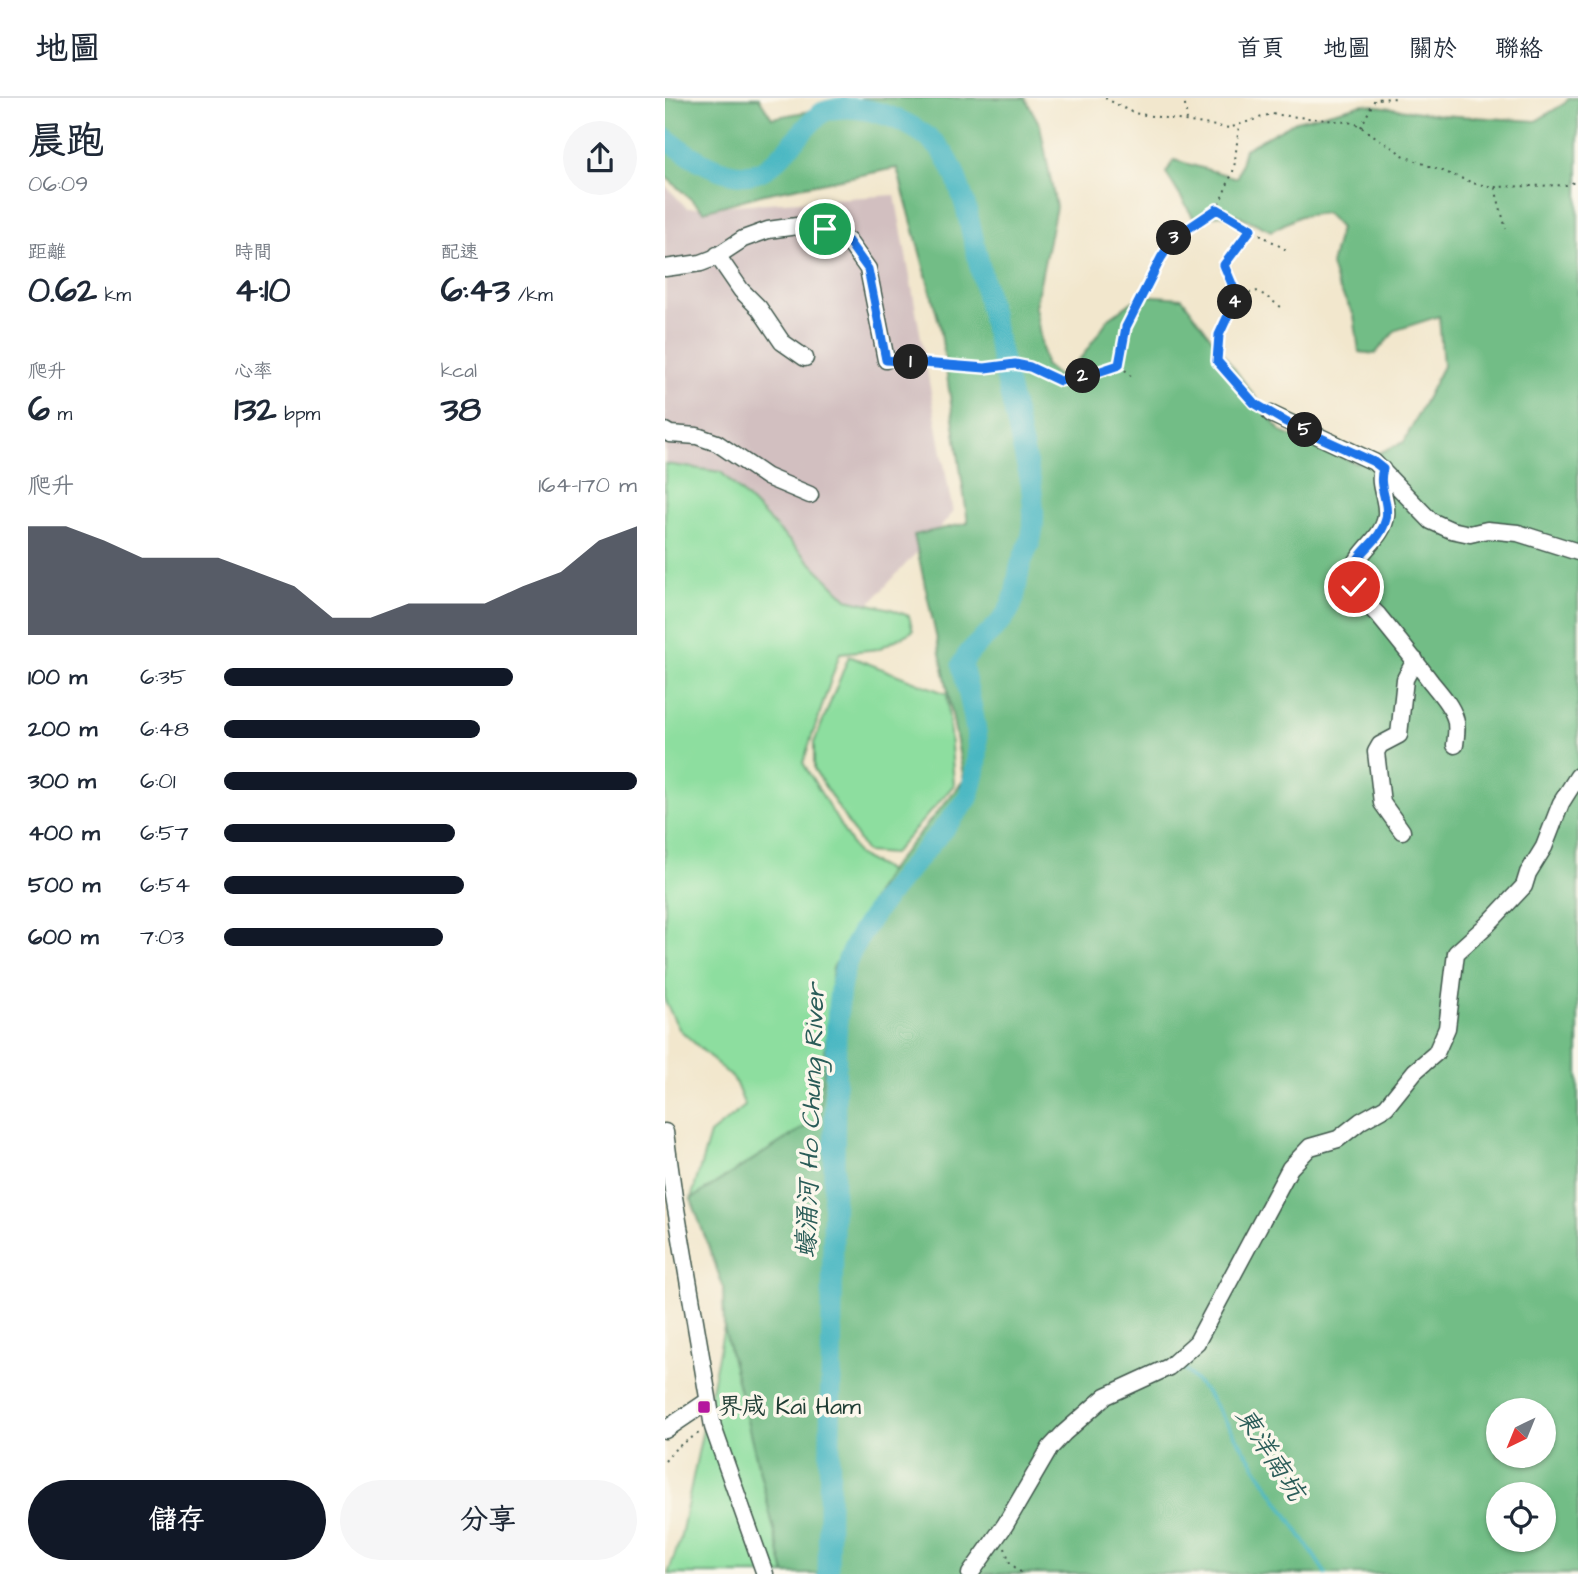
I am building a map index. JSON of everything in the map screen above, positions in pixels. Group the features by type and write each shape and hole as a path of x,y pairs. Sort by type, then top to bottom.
{"street":[{"path":"665,268 701,263 743,239 768,230 797,226 825,229 848,241 868,269 886,360"},
{"path":"717,256 741,290 759,308 782,342 805,358"},
{"path":"1271,414 1374,462 1424,515 1451,530 1470,534 1487,530 1518,533 1578,552"},
{"path":"665,431 697,436 717,443 767,477 810,495"},
{"path":"1383,469 1380,478 1386,519 1379,534 1353,564 1354,587 1415,660 1455,717 1455,745"},
{"path":"1402,831 1382,803 1377,752 1380,745 1399,735 1405,679 1415,660"},
{"path":"970,1574 996,1537 1050,1448 1064,1433 1106,1396 1169,1367 1197,1342 1290,1168 1310,1147 1338,1139 1361,1121 1386,1107 1415,1071 1436,1053 1447,1028 1456,953 1524,886 1561,803 1578,775"},
{"path":"665,1132 713,1427 765,1574"},
{"path":"665,1430 708,1401"}],"path":[{"path":"1105,98 1133,113 1229,128 1271,114 1355,123 1406,157 1476,184 1495,187 1566,185 1578,181"},
{"path":"1184,98 1187,121"},
{"path":"1361,127 1375,99 1398,98"},
{"path":"1119,365 1126,327 1161,258 1174,238 1217,209 1234,169 1239,124"},
{"path":"1495,187 1506,229"},
{"path":"1217,209 1288,251"},
{"path":"1251,229 1224,265 1237,296 1219,335 1217,361 1254,403 1271,414"},
{"path":"1237,296 1258,292 1281,307"},
{"path":"886,360 985,368 1015,364 1030,367 1060,381 1119,365"},
{"path":"1119,365 1133,378"},
{"path":"665,1461 676,1448 713,1427"},
{"path":"996,1537 1002,1549 1006,1548 1010,1563 1023,1574"}],"shaded area":[{"path":"665,185 687,208 895,195 953,513 715,771 665,740"}],"green space":[{"path":"665,98 759,98 772,118 859,102 861,98 1025,98 1040,125 1056,207 1035,306 1045,365 1062,379 1084,354 1109,318 1142,295 1182,298 1281,432 1356,463 1404,442 1443,366 1439,316 1396,330 1375,354 1359,352 1354,315 1337,285 1331,265 1340,228 1326,213 1300,216 1271,231 1236,214 1193,217 1166,173 1174,160 1237,178 1245,149 1296,121 1364,104 1441,115 1536,121 1569,98 1578,98 1578,1574 785,1574 724,1327 723,1286 691,1199 819,1118 833,968 888,871 964,780 946,681 914,535 968,523 940,326 897,168 764,194 704,211 665,176"},
{"path":"665,464 721,472 847,599 909,616 913,631 878,649 840,653 803,763 858,855 888,871 833,968 819,1118 691,1199 710,1134 745,1106 734,1079 679,1029 665,1001"},
{"path":"849,656 947,694 954,785 893,854 866,852 814,769 814,743"},
{"path":"724,1327 785,1574 668,1574 680,1540"}],"waterway":[{"name":"蠔涌河 Ho Chung River","path":"665,138 706,164 741,175 762,171 771,165 823,112 837,109 854,108 889,116 906,123 934,143 951,167 966,208 1031,483 1032,535 1021,564 1013,602 1002,620 971,651 962,665 974,716 977,747 977,763 968,798 872,917 848,959 842,978 836,1039 828,1574"},
{"name":"東洋南坑","path":"1180,1363 1209,1396 1326,1574"}],"place":[{"name":"界咸 Kai Ham","path":"704,1407"}],"route":[{"path":"825,229 848,241 868,269 886,360 985,368 1015,364 1030,367 1060,381 1119,365 1126,327 1174,238 1217,209 1251,229 1224,265 1237,296 1219,335 1217,361 1254,403 1286,422 1374,462 1383,469 1380,486 1386,519 1379,534 1353,564 1354,587"}]}
